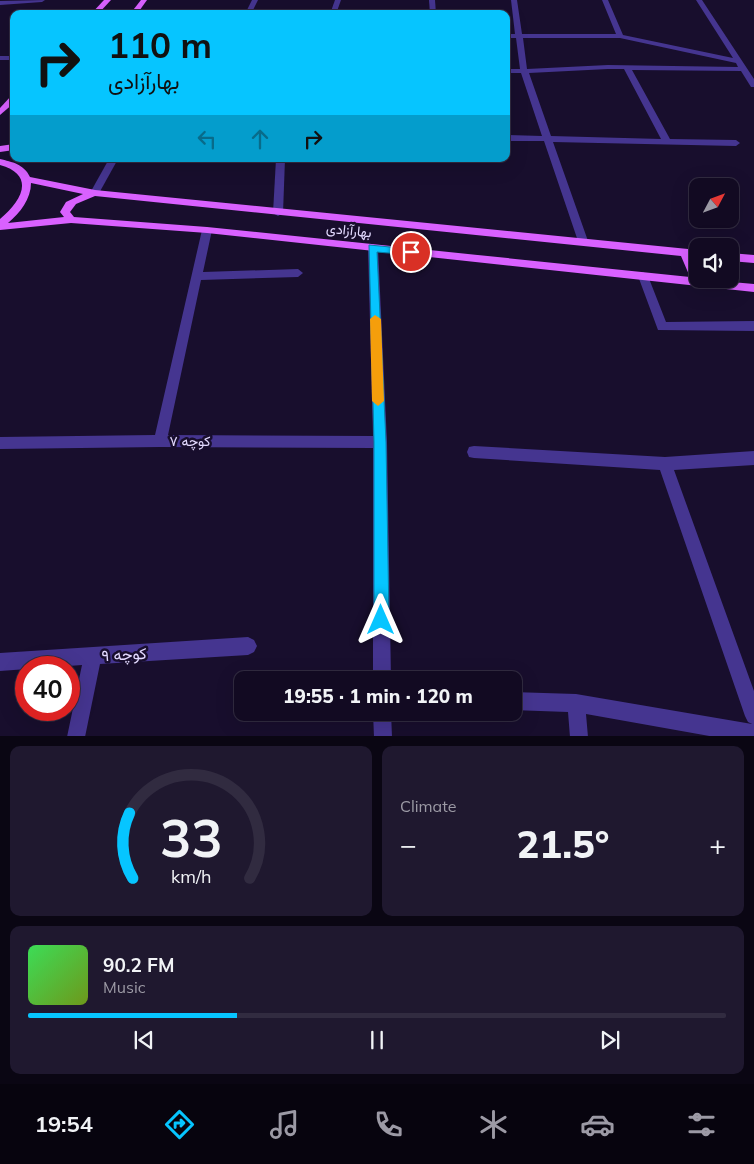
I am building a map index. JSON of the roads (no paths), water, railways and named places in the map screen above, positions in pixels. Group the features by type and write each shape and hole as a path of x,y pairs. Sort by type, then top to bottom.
{"main road":[{"path":"98,10 108,0"},
{"path":"136,10 144,0"},
{"path":"0,112 10,102"},
{"path":"0,162 19,169 27,179 27,193 24,200 0,226"},
{"path":"19,169 21,162"},
{"name":"بهارآزادی","path":"27,179 95,193 278,213 583,241 689,253"},
{"path":"71,220 65,212 67,205 73,200 95,193"},
{"name":"بهارآزادی","path":"0,226 71,220 207,230 689,281"},
{"path":"685,253 689,262"},
{"path":"739,258 754,259"},
{"name":"بهارآزادی","path":"739,286 754,288"}],"street":[{"path":"0,3 42,0"},
{"path":"514,0 524,71 583,241"},
{"path":"605,0 620,36"},
{"path":"699,0 754,85"},
{"path":"510,36 620,36 738,60"},
{"path":"510,70 627,68 744,69"},
{"path":"627,68 667,142"},
{"path":"510,138 736,143"},
{"path":"95,193 111,162"},
{"path":"278,213 280,162"},
{"path":"160,441 207,230"},
{"path":"372,248 380,442 382,671"},
{"path":"197,276 298,273"},
{"path":"644,276 662,327 754,326"},
{"name":"کوچه ۷","path":"0,443 160,441 380,442"},
{"path":"474,452 665,464 754,458"},
{"path":"665,464 754,716"},
{"name":"کوچه ۹","path":"0,662 248,646"},
{"path":"76,736 93,656"},
{"path":"522,701 576,703 754,734"},
{"path":"576,703 579,736"},
{"path":"382,721 383,736"}]}
